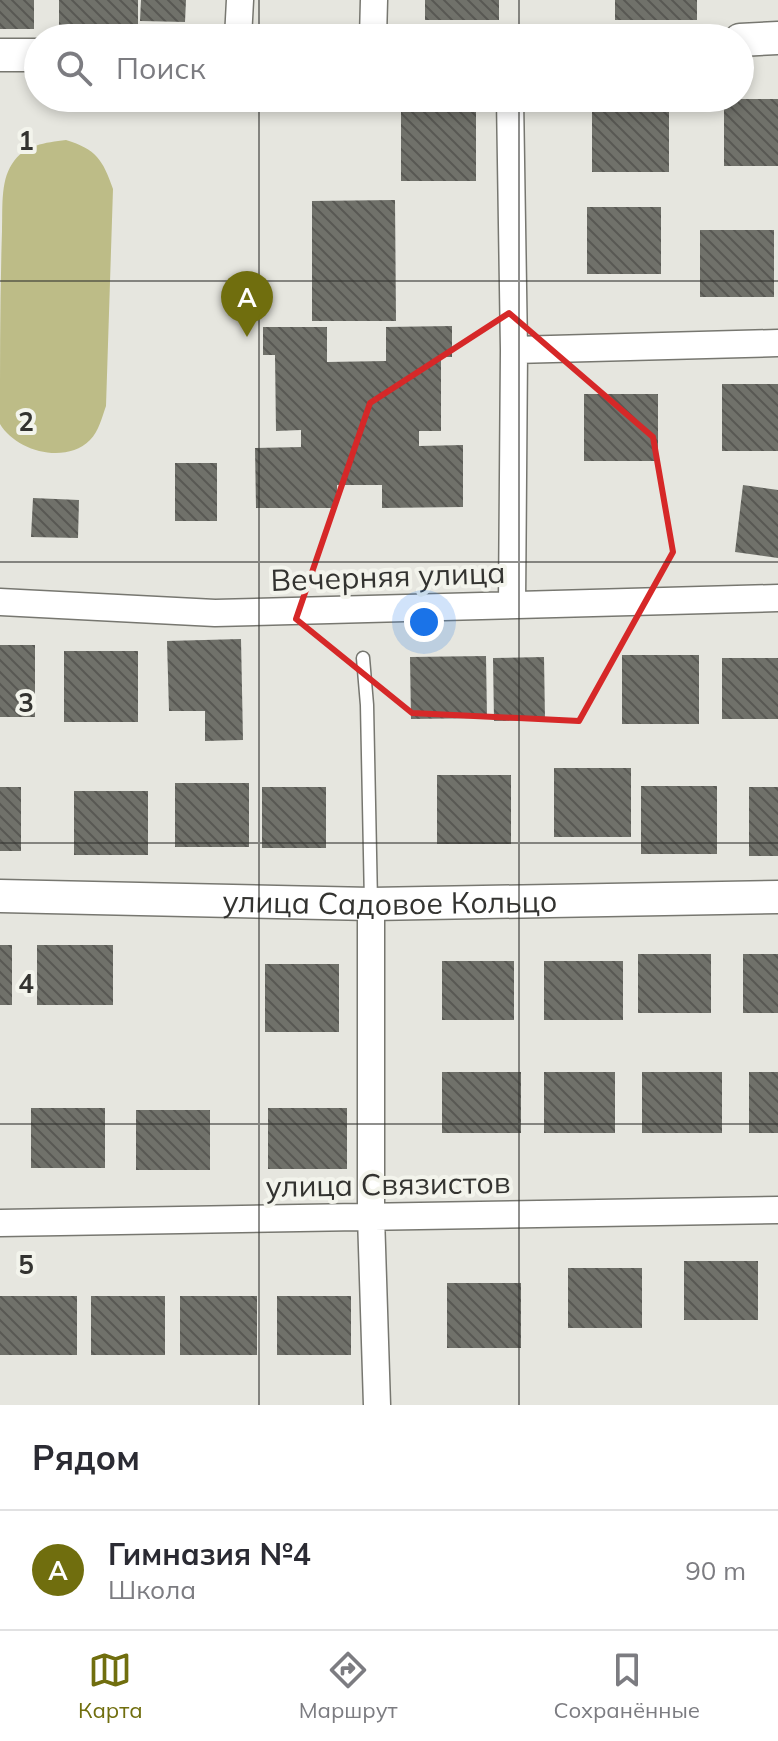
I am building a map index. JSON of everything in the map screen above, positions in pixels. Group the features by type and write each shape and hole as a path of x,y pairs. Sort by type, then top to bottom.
{"street":[{"path":"239,24 240,0"},
{"path":"373,24 374,0"},
{"path":"754,39 778,38"},
{"path":"0,55 24,55"},
{"path":"510,112 514,350 512,604"},
{"path":"514,350 778,343"},
{"name":"Вечерняя улица","path":"0,602 215,613 778,598"},
{"name":"улица Садовое Кольцо","path":"0,896 371,904 778,897"},
{"path":"371,904 371,1216 377,1405"},
{"name":"улица Связистов","path":"0,1223 778,1210"}],"lane":[{"path":"363,658 367,705 371,904"}],"highlighted area":[{"path":"509,313 653,437 673,552 579,721 412,713 296,619 370,403"}],"shaded area":[{"path":"66,140 85,147 97,157 113,189 106,406 90,440 80,448 55,453 29,448 7,433 0,424 2,205 8,171 17,157 36,146"}],"building":[{"path":"0,0 34,0 34,24 24,24 24,29 0,29"},
{"path":"59,0 138,0 138,24 59,24"},
{"path":"141,0 186,0 185,22 140,21"},
{"path":"425,0 499,0 499,20 425,20"},
{"path":"615,0 697,0 697,20 615,20"},
{"path":"754,99 778,99 778,166 724,166 724,112 754,112"},
{"path":"401,112 476,112 476,181 401,181"},
{"path":"592,112 669,112 669,172 592,172"},
{"path":"395,200 396,321 312,321 312,201"},
{"path":"587,207 661,207 661,274 587,274"},
{"path":"700,230 774,230 774,297 700,297"},
{"path":"452,326 452,357 441,357 441,431 419,431 419,446 463,445 463,507 382,508 382,485 337,485 337,508 256,508 255,448 301,447 301,430 276,431 275,355 263,355 263,327 327,327 327,362 386,361 386,327"},
{"path":"722,384 778,384 778,451 722,451"},
{"path":"584,394 658,394 658,461 584,461"},
{"path":"175,463 217,463 217,521 175,521"},
{"path":"743,485 778,490 778,558 735,552"},
{"path":"33,498 79,500 78,538 31,537"},
{"path":"241,639 243,740 205,741 205,711 169,711 167,641"},
{"path":"0,645 35,645 35,717 0,717"},
{"path":"64,651 138,651 138,722 64,722"},
{"path":"622,655 699,655 699,724 622,724"},
{"path":"486,656 487,718 411,719 410,657"},
{"path":"544,657 545,720 494,721 493,658"},
{"path":"722,658 778,658 778,719 722,719"},
{"path":"554,768 631,768 631,837 554,837"},
{"path":"437,775 511,775 511,844 437,844"},
{"path":"175,783 249,783 249,847 175,847"},
{"path":"641,786 717,786 717,854 641,854"},
{"path":"0,787 21,787 21,851 0,851"},
{"path":"262,787 326,787 326,848 262,848"},
{"path":"749,787 778,787 778,856 749,856"},
{"path":"74,791 148,791 148,855 74,855"},
{"path":"0,945 12,945 12,1005 0,1005"},
{"path":"37,945 113,945 113,1005 37,1005"},
{"path":"638,954 711,954 711,1013 638,1013"},
{"path":"743,954 778,954 778,1013 743,1013"},
{"path":"442,961 514,961 514,1020 442,1020"},
{"path":"544,961 623,961 623,1020 544,1020"},
{"path":"265,964 339,964 339,1032 265,1032"},
{"path":"442,1072 521,1072 521,1133 442,1133"},
{"path":"544,1072 615,1072 615,1133 544,1133"},
{"path":"642,1072 722,1072 722,1133 642,1133"},
{"path":"749,1072 778,1072 778,1133 749,1133"},
{"path":"31,1108 105,1108 105,1168 31,1168"},
{"path":"268,1108 347,1108 347,1169 268,1169"},
{"path":"136,1110 210,1110 210,1170 136,1170"},
{"path":"684,1261 758,1261 758,1320 684,1320"},
{"path":"568,1268 642,1268 642,1328 568,1328"},
{"path":"447,1283 521,1283 521,1348 447,1348"},
{"path":"0,1296 77,1296 77,1355 0,1355"},
{"path":"91,1296 165,1296 165,1355 91,1355"},
{"path":"180,1296 257,1296 257,1355 180,1355"},
{"path":"277,1296 351,1296 351,1355 277,1355"}],"place":[{"name":"Гимназия №4","path":"247,337"}]}
